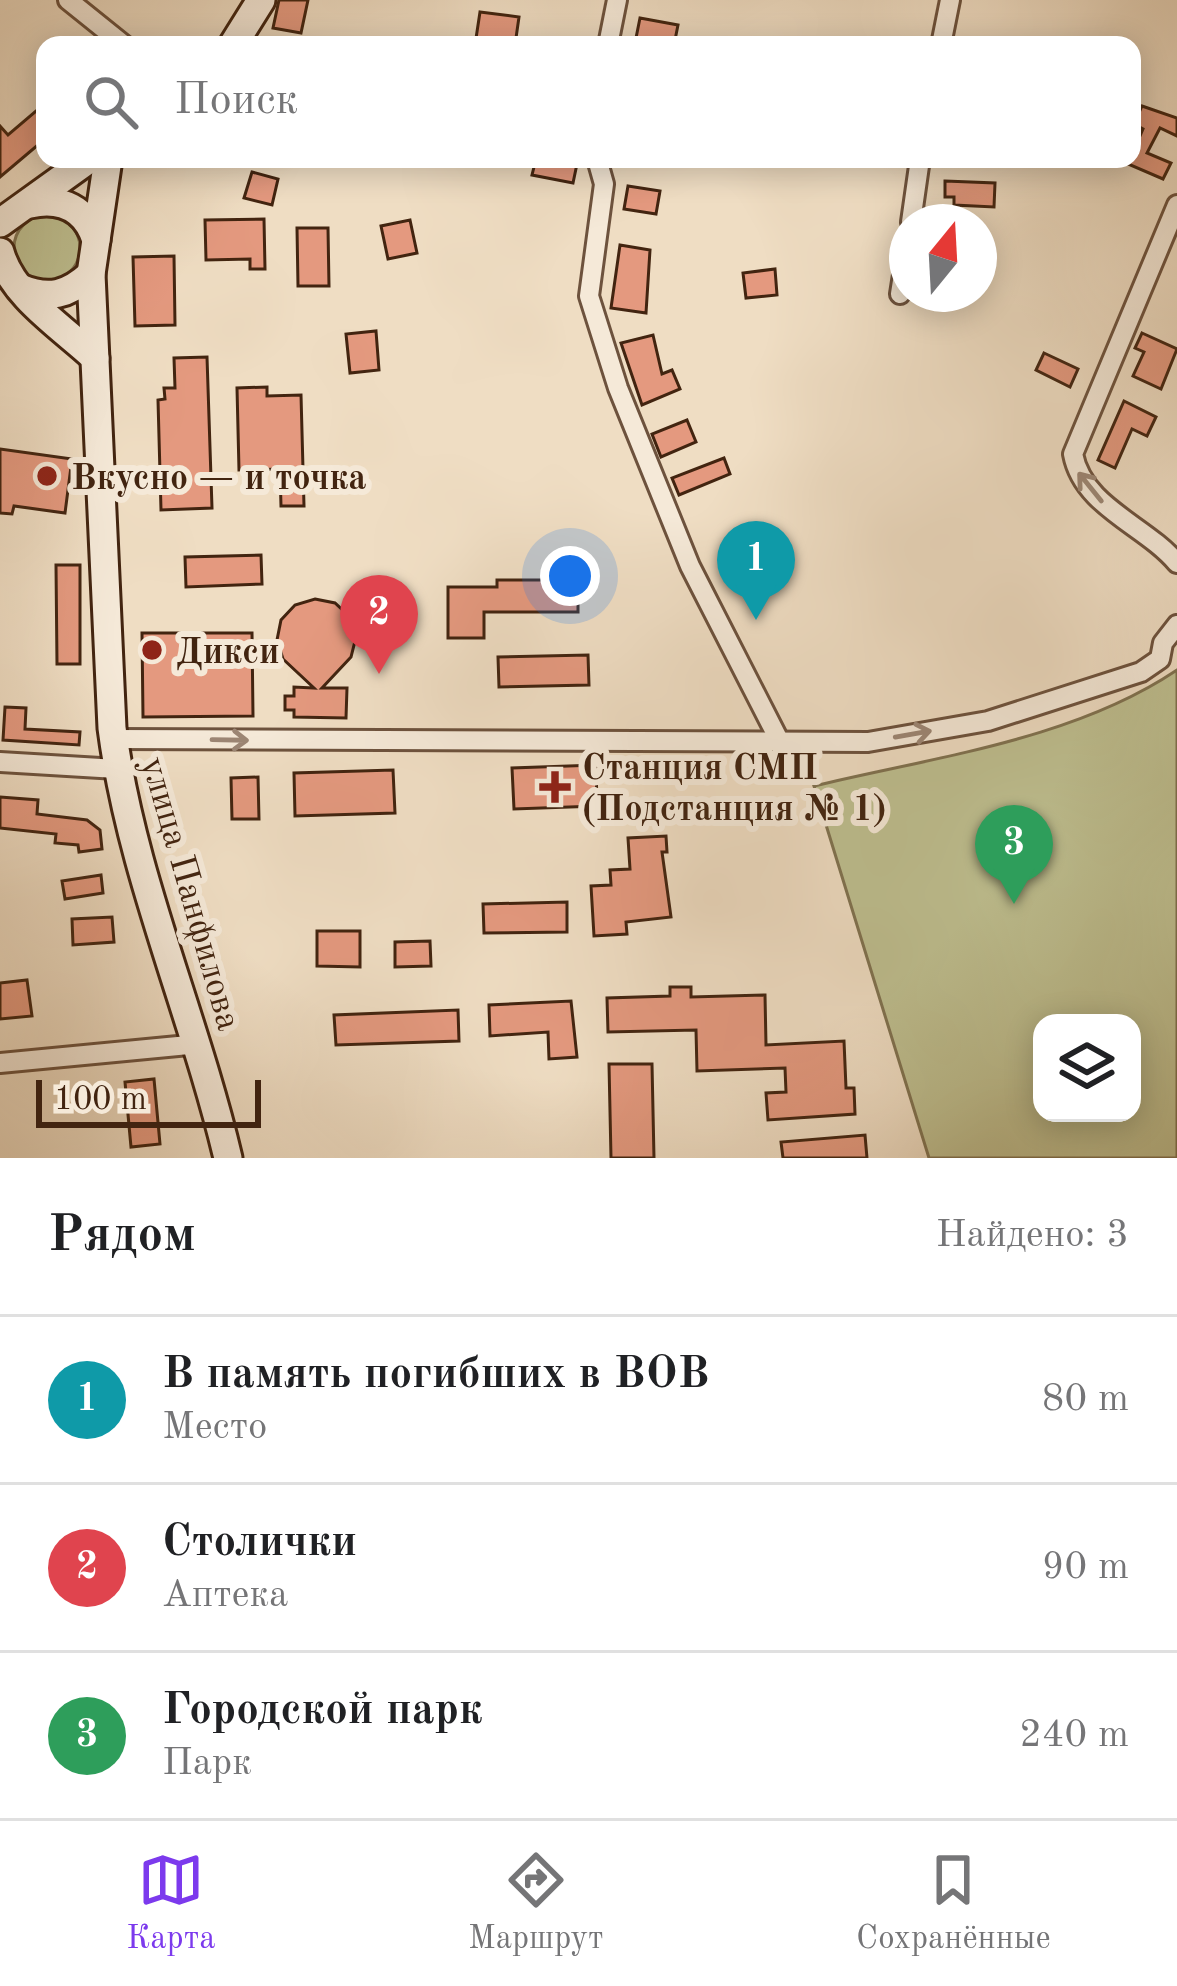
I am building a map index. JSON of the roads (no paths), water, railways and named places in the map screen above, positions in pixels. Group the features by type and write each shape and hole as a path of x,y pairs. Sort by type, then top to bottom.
{"main road":[{"path":"239,36 261,0"},
{"path":"76,168 15,213 3,231 0,251 9,282 95,358"},
{"name":"улица Панфилова","path":"107,168 91,274 116,769 158,923 199,1044 228,1158"},
{"path":"15,213 48,200 72,206 84,216 96,241"},
{"path":"9,282 38,296 61,295 91,274"}],"street":[{"path":"68,0 113,36"},
{"path":"610,36 617,0"},
{"path":"943,36 950,0"},
{"path":"601,168 602,216 589,296 618,388 690,566 781,744"},
{"path":"914,204 919,168"},
{"path":"1177,205 1073,454 1076,470 1097,498 1177,563"},
{"path":"113,739 868,742 988,721 1142,672 1160,659 1162,643 1177,625"},
{"path":"0,762 116,769"},
{"path":"0,1063 199,1044"}],"place":[{"name":"Вкусно — и точка","path":"47,476"},
{"name":"В память погибших в ВОВ","path":"756,620"},
{"name":"Дикси","path":"152,650"},
{"name":"Столички","path":"379,674"},
{"name":"Станция СМП (Подстанция № 1)","path":"555,787"},
{"name":"Городской парк","path":"1014,904"}]}
